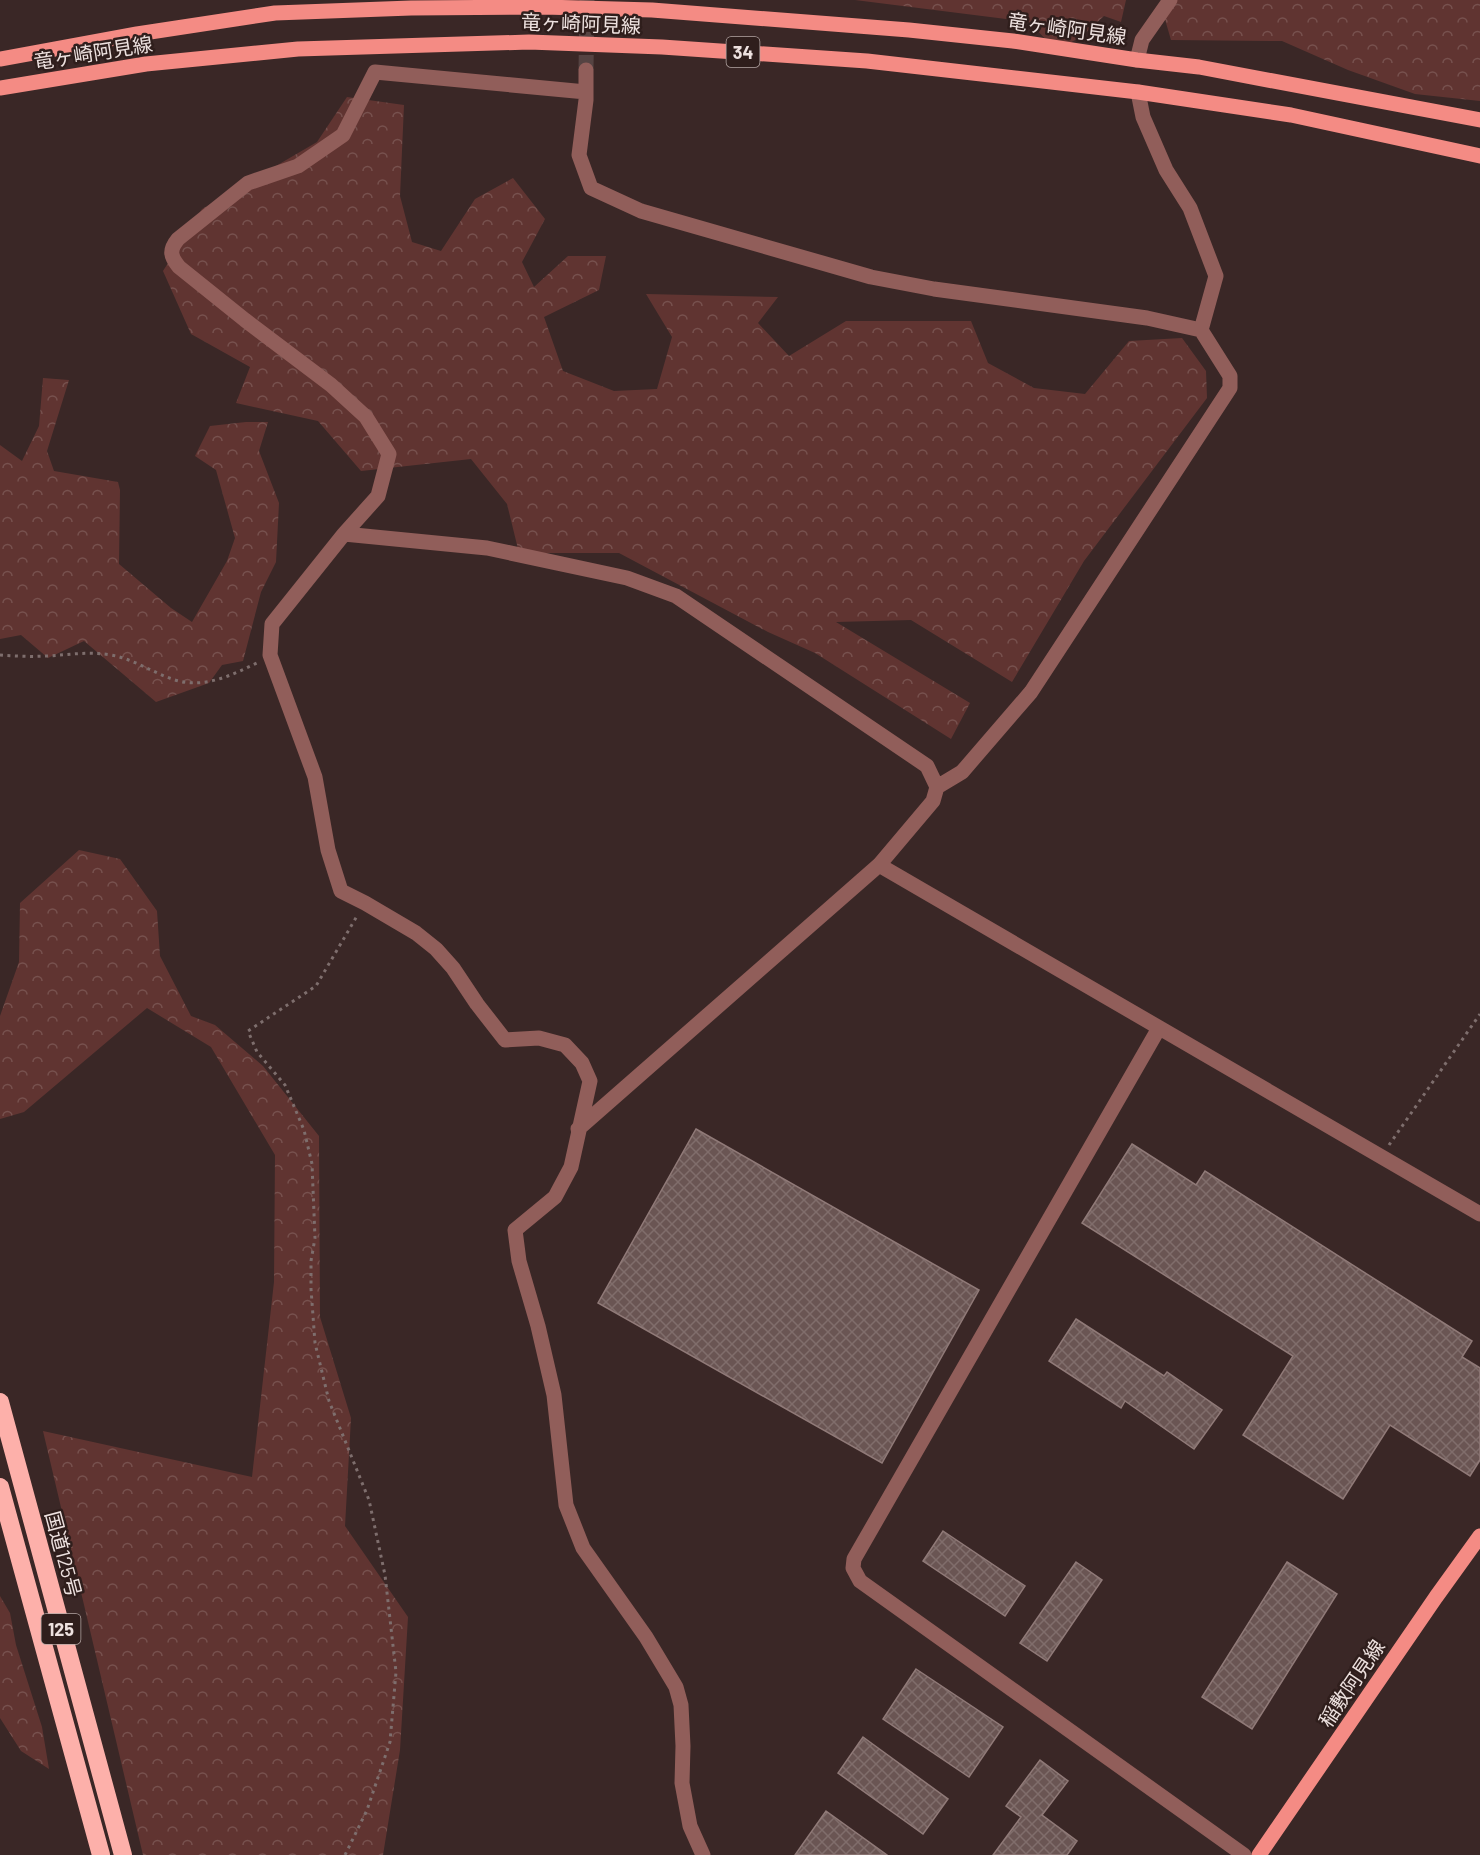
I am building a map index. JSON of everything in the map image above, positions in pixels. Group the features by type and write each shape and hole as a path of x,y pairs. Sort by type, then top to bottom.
{"highway":[{"name":"国道125号","path":"0,1402 123,1855"},
{"name":"125","path":"0,1487 100,1855"}],"main road":[{"name":"竜ヶ崎阿見線","path":"0,59 137,34 275,13 411,8 544,7 652,10 909,30 1013,41 1199,67 1480,120"},
{"name":"竜ヶ崎阿見線","path":"0,88 146,64 298,49 529,42 662,47 867,61 1138,92 1291,115 1480,156"},
{"name":"稲敷阿見線","path":"1259,1855 1480,1536"}],"street":[{"path":"1137,60 1142,40 1170,0"},
{"path":"586,70 586,92 579,155 591,188 641,210 871,277 934,289 1147,318 1201,330 1230,376 1230,388 1031,692 962,772 937,787"},
{"path":"586,92 375,72 343,135 298,166 248,183 178,239 171,247 171,257 179,267 244,321 331,385 366,417 389,454 378,496 344,534 272,624 270,657 315,777 328,850 341,891 416,933 436,949 453,968 505,1040 539,1038 566,1045 582,1063 590,1081 571,1167 555,1197 515,1230 519,1261 538,1326 554,1395 566,1505 583,1548 646,1637 675,1687 681,1705 682,1783 690,1826 703,1855"},
{"path":"1138,92 1147,128 1166,170 1190,208 1216,276 1201,330"},
{"path":"344,534 487,548 627,578 676,596 927,766 937,787 933,801 879,866 578,1129"},
{"path":"879,866 1480,1214"},
{"path":"1159,1028 854,1559 853,1568 860,1581 1244,1855"}],"path":[{"path":"0,656 46,656 80,652 112,655 176,680 205,683 229,677 270,657"},
{"path":"345,1855 367,1810 390,1742 396,1672 385,1575 369,1500 328,1401 315,1342 311,1288 311,1261 315,1238 312,1164 304,1130 285,1085 257,1053 248,1031 316,986 365,903"},
{"path":"1381,1156 1480,1014"}],"green space":[{"path":"855,0 1126,0 1121,22 1104,16 1081,37 1056,50 1029,22"},
{"path":"1171,0 1480,0 1480,101 1415,94 1348,70 1282,41 1171,40 1162,9"},
{"path":"347,97 404,105 400,196 412,242 441,251 475,199 513,178 545,219 522,262 534,287 568,256 606,256 599,290 544,317 563,371 614,391 657,389 672,337 646,294 778,297 758,323 789,356 846,321 971,321 988,363 1034,388 1085,394 1129,341 1182,338 1206,371 1207,398 1084,561 1012,682 911,620 836,622 970,703 951,739 815,653 768,632 619,553 519,553 507,504 471,459 361,471 318,421 236,403 250,367 191,334 163,271 202,209 317,142"},
{"path":"43,378 69,380 47,451 54,471 118,482 120,490 119,564 171,608 192,622 227,561 235,538 216,470 195,456 210,426 268,422 259,451 279,503 276,562 261,592 243,661 222,665 209,683 156,702 84,641 48,658 21,635 0,639 0,445 22,461 39,426"},
{"path":"79,850 120,859 157,911 160,956 191,1016 215,1025 263,1066 319,1136 320,1317 351,1418 345,1526 408,1617 400,1750 383,1855 143,1855 43,1431 252,1477 274,1282 275,1155 211,1047 147,1008 24,1112 0,1119 0,1016 19,962 20,903"},
{"path":"0,1596 10,1613 16,1645 42,1727 49,1769 21,1751 0,1718"}],"building":[{"path":"696,1129 979,1290 882,1463 598,1303"},
{"path":"1132,1144 1196,1185 1205,1171 1472,1341 1462,1357 1480,1368 1480,1460 1470,1476 1390,1425 1343,1499 1243,1435 1293,1356 1082,1223"},
{"path":"1076,1319 1164,1376 1167,1372 1222,1410 1194,1449 1125,1401 1121,1408 1049,1361"},
{"path":"943,1531 1025,1586 1005,1616 923,1561"},
{"path":"1076,1562 1102,1580 1047,1661 1020,1643"},
{"path":"1287,1562 1337,1594 1252,1729 1202,1697"},
{"path":"916,1669 1003,1727 969,1777 883,1719"},
{"path":"863,1737 948,1799 923,1834 838,1773"},
{"path":"1040,1760 1068,1781 1042,1815 1077,1841 1067,1855 993,1855 1021,1817 1006,1806"},
{"path":"826,1811 887,1855 795,1855"}],"tunnel":[{"path":"586,70 587,0"}]}
